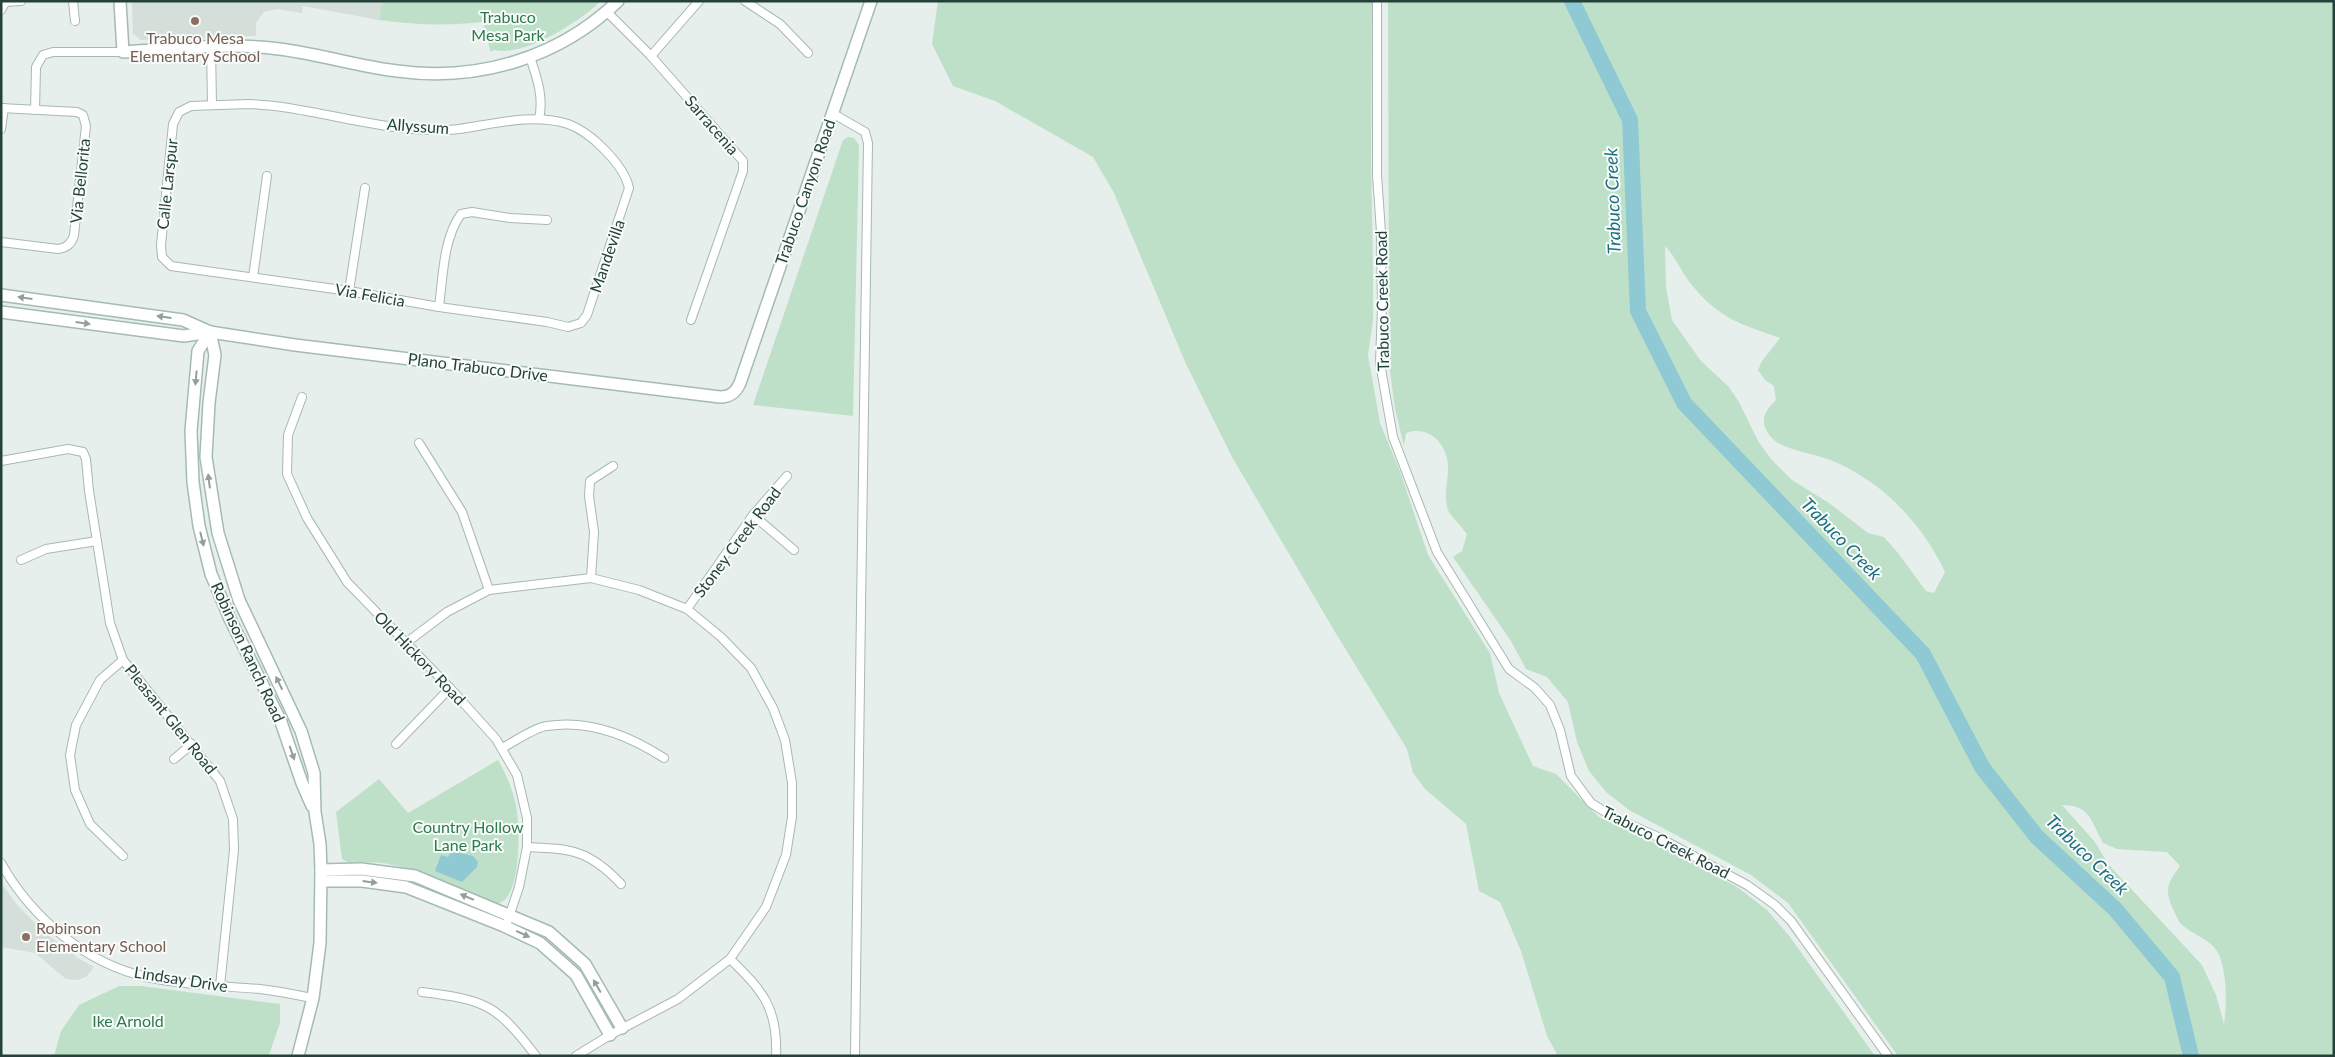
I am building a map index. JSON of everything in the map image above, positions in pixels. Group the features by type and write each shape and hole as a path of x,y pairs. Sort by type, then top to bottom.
{"street":[{"path":"1,10 6,2 22,1"},
{"path":"73,1 75,21"},
{"path":"120,1 123,52"},
{"path":"1,129 3,108 35,110 36,67 43,55 53,52 272,48 419,74 477,71 530,57 571,37 607,12 618,1"},
{"path":"651,56 699,1"},
{"path":"745,1 780,24 808,53"},
{"name":"Trabuco Canyon Road","path":"740,383 871,1"},
{"name":"Trabuco Creek Road","path":"1377,1 1377,175 1381,232 1382,308 1380,364 1393,437 1437,552 1509,669 1535,688 1550,705 1560,730 1571,776 1591,803 1615,818 1658,837 1747,885 1774,905 1791,921 1888,1056"},
{"name":"Sarracenia","path":"607,12 651,56 740,157 744,166 691,320"},
{"path":"211,48 212,105"},
{"path":"530,57 540,89 542,106 539,120"},
{"name":"Allyssum","path":"179,112 191,106 279,105 391,126 435,130 539,120 569,124 583,132 612,158 627,179 629,188"},
{"name":"Via Bellorita","path":"1,242 58,250 69,245 74,235 86,122 83,115 77,112 35,110"},
{"name":"Calle Larspur","path":"162,257 161,245 173,124 179,112"},
{"path":"832,113 865,132 868,143 863,371 859,860 855,1056"},
{"path":"253,277 267,176"},
{"path":"349,291 365,188"},
{"name":"Mandevilla","path":"581,323 586,316 629,188"},
{"path":"439,307 445,262 454,224 461,214 472,212 510,218 547,220"},
{"name":"Via Felicia","path":"162,257 172,266 349,291 439,307 547,322 568,327 581,323"},
{"name":"Plano Trabuco Drive","path":"1,295 183,320 210,332 295,345 720,397 734,393 740,383"},
{"name":"Plano Trabuco Drive","path":"1,312 184,336 210,332"},
{"name":"Robinson Ranch Road","path":"210,332 198,351 191,431 193,482 199,526 215,583 230,619 281,722 302,783 315,812"},
{"name":"Robinson Ranch Road","path":"210,332 216,355 209,403 206,457 218,533 239,600 301,731 314,773 315,812 321,876 320,943 313,998 298,1056"},
{"name":"Old Hickory Road","path":"302,397 288,436 287,474 307,518 347,582 450,688 502,748 510,760 522,789 527,818 525,864 510,915 504,926"},
{"path":"419,443 462,512 489,590"},
{"name":"Pleasant Glen Road","path":"1,461 68,449 83,452 86,459 96,542 110,623 123,660 220,780 233,819 234,850 220,986"},
{"path":"591,578 594,532 588,496 590,481 613,466"},
{"name":"Stoney Creek Road","path":"687,609 752,515 787,476"},
{"path":"752,515 794,550"},
{"path":"21,560 46,549 96,542"},
{"path":"406,644 447,612 489,590 591,578 639,590 687,609 721,637 751,668 786,740 792,783 792,817 786,856 766,907 730,959 678,1000 622,1028 576,1056"},
{"path":"123,660 100,680 76,725 70,755 75,790 90,824 123,856"},
{"path":"396,744 450,688"},
{"path":"502,748 546,726 580,725 606,730 643,745 664,758"},
{"path":"174,759 192,744"},
{"path":"527,847 581,853 606,868 621,884"},
{"name":"Lindsay Drive","path":"1,863 21,894 47,922 97,958 120,969 145,976 313,998"},
{"path":"321,876 361,869 415,876 549,932 585,964 622,1028"},
{"path":"321,876 406,887 504,926 540,943 576,975 610,1035"},
{"path":"730,959 758,986 772,1012 777,1034 776,1056"},
{"path":"422,992 464,997 481,1003 510,1023 536,1056"}],"shaded area":[{"name":"Trabuco Mesa Elementary School","path":"132,1 382,1 379,20 303,6 302,13 277,9 264,12 256,23 256,36 141,40 133,34"},
{"name":"Robinson Elementary School","path":"1,883 18,906 43,931 78,958 94,967 86,977 78,980 66,979 35,953 1,947"}],"green space":[{"name":"Trabuco Mesa Park","path":"382,1 601,1 566,28 536,43 507,51 494,50 491,52 483,22 431,24 379,20"},
{"path":"938,1 1372,1 1373,320 1368,355 1380,423 1400,471 1428,555 1490,653 1499,693 1533,766 1556,774 1599,817 1661,846 1737,887 1767,910 1790,937 1875,1056 1558,1056 1547,1036 1521,951 1500,902 1479,891 1466,824 1425,789 1413,773 1407,749 1335,632 1232,457 1186,364 1114,193 1093,157 995,101 953,86 932,44"},
{"path":"1388,1 2334,1 2334,1056 1898,1056 1788,903 1751,875 1629,810 1606,792 1589,771 1577,742 1568,702 1547,677 1526,669 1511,641 1453,557 1462,551 1467,534 1448,510 1446,496 1448,463 1446,454 1437,440 1423,432 1406,433 1404,446 1395,409 1389,363","holes":["1665,246 1691,284 1711,305 1731,319 1780,338 1762,361 1758,370 1765,380 1774,386 1776,400 1768,408 1764,417 1765,426 1770,436 1782,445 1830,460 1849,469 1883,491 1898,505 1912,520 1936,554 1945,572 1934,593 1926,591 1884,537 1868,533 1829,503 1792,480 1771,459 1758,441 1739,402 1729,387 1701,361 1672,320 1666,287","2062,805 2072,806 2085,811 2103,843 2117,849 2167,852 2180,866 2168,887 2169,898 2181,924 2212,945 2219,955 2224,971 2226,989 2224,1024 2216,995 2202,965 2108,864 2095,842"]},
{"path":"848,137 854,138 859,145 853,416 753,405 843,140"},
{"name":"Country Hollow Lane Park","path":"498,760 509,782 515,800 518,828 516,874 512,888 506,898 499,903 484,901 460,888 398,866 383,863 347,862 342,859 336,812 379,779 408,813"},
{"name":"Ike Arnold","path":"119,986 141,986 280,1004 280,1023 269,1055 54,1056 61,1031 79,1005"}],"water":[{"path":"452,851 473,856 478,862 477,867 462,882 435,871 441,855 448,857"}],"waterway":[{"name":"Trabuco Creek","path":"1572,1 1630,120 1638,311 1684,403 1923,654 1982,767 2037,837 2115,909 2172,977 2191,1056"}],"place":[{"name":"Trabuco Mesa Elementary School","path":"195,21"},
{"name":"Robinson Elementary School","path":"26,937"}]}
